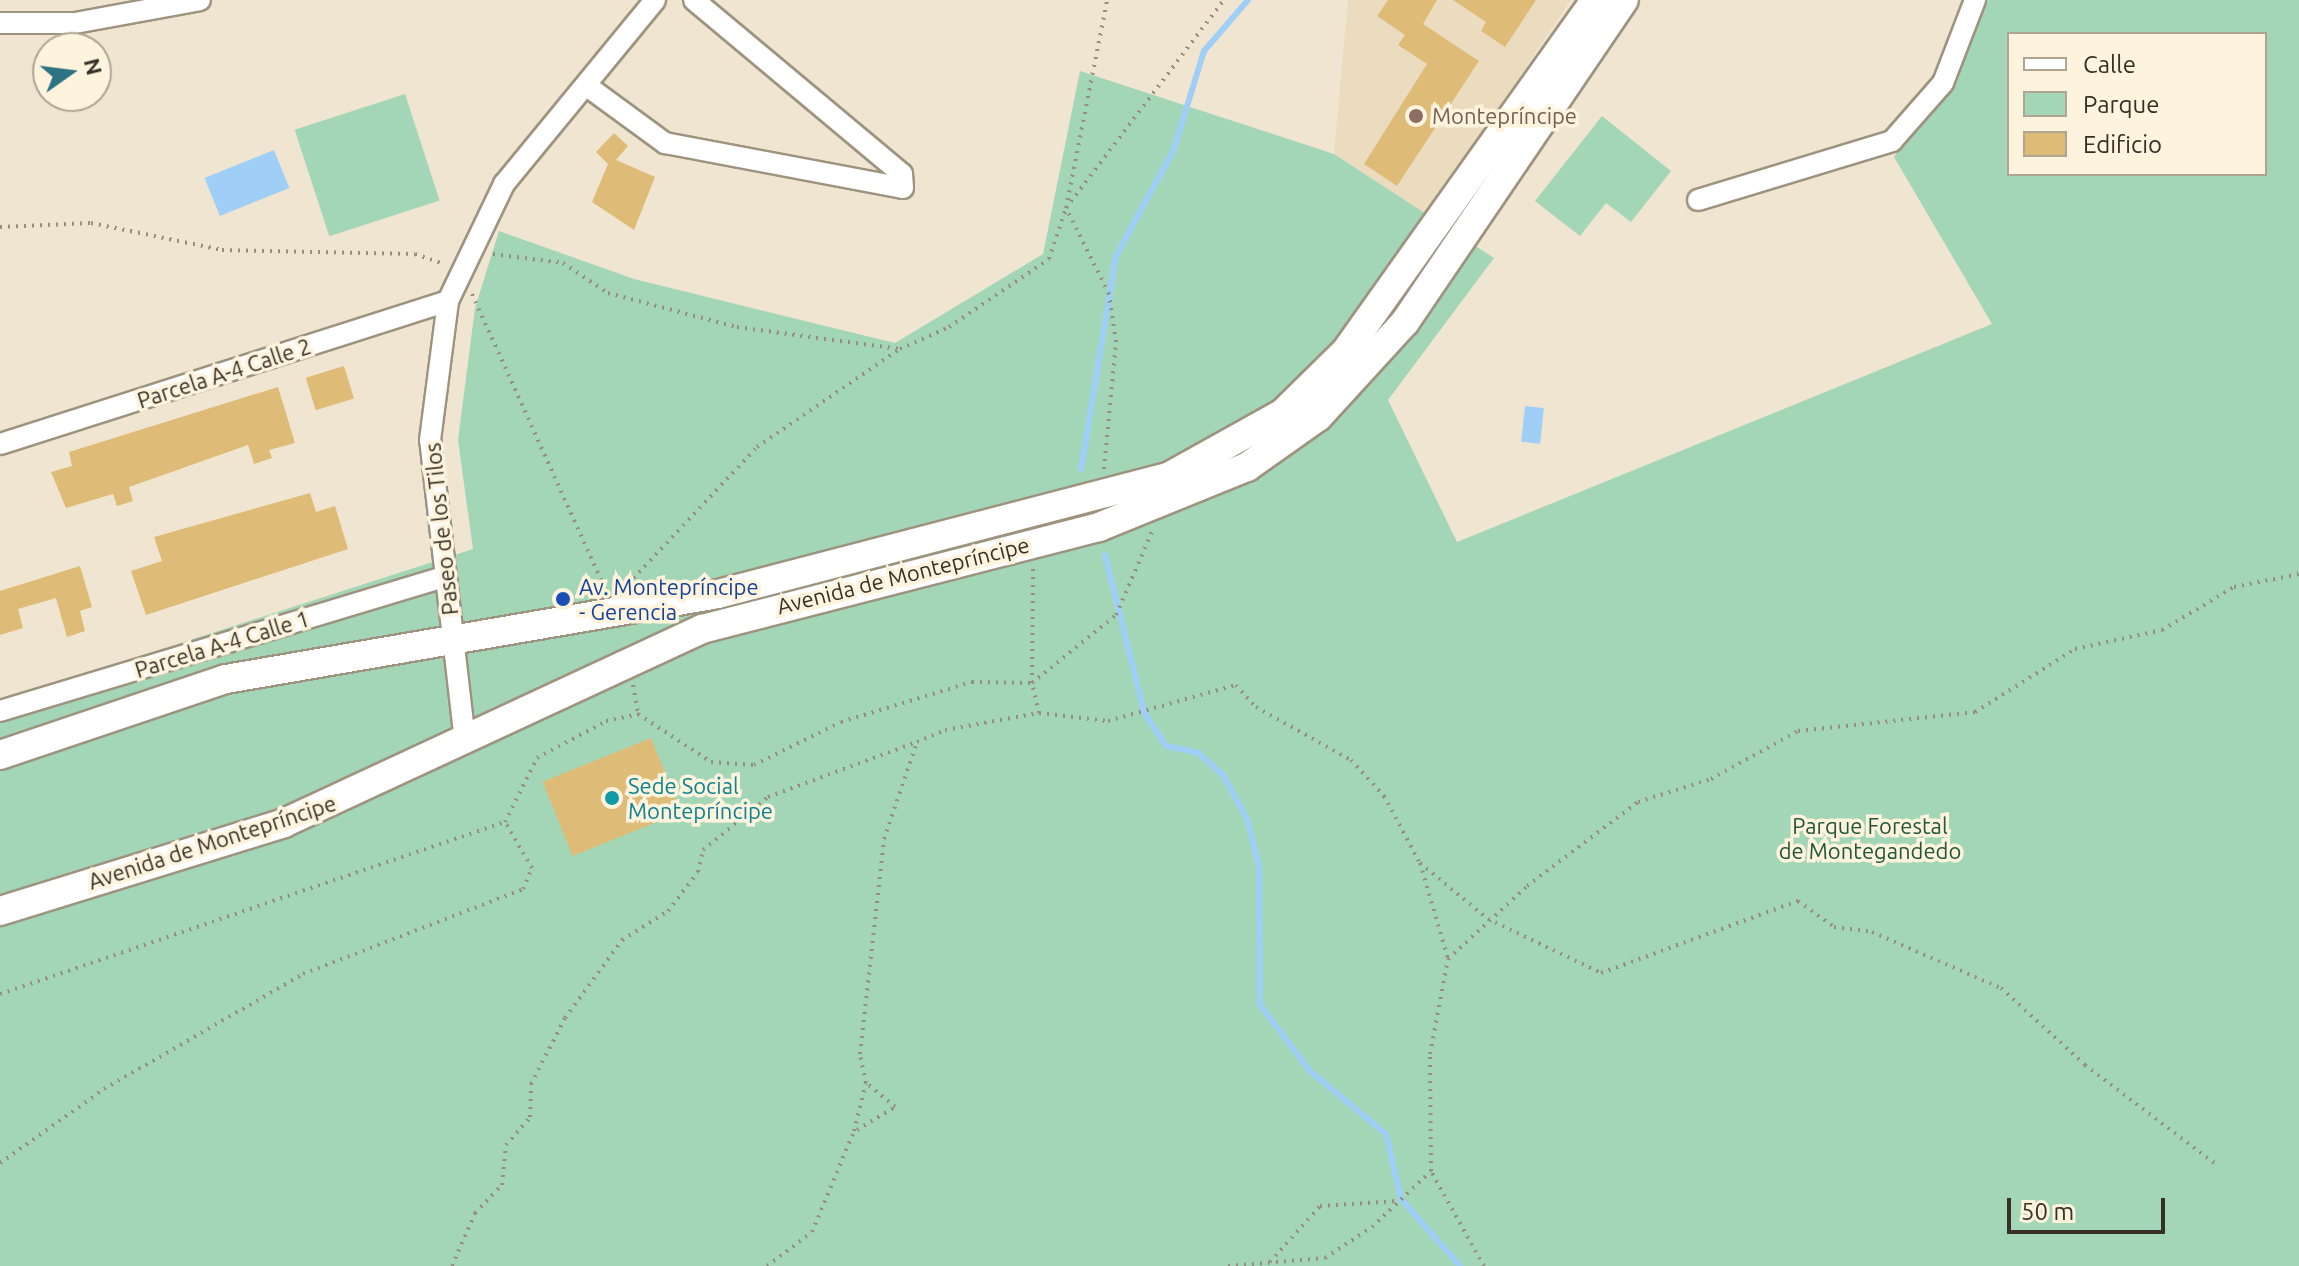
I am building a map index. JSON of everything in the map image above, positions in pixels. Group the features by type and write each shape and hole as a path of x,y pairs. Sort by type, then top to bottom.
{"street":[{"path":"0,23 75,23 200,0"},
{"name":"Paseo de los Tilos","path":"465,741 430,440 448,301 504,184 655,0"},
{"path":"587,86 665,143 903,188 902,174 694,0"},
{"name":"Avenida de Montepríncipe","path":"0,755 226,679 452,642 614,608 1106,499 1170,476 1283,413 1388,300 1595,0"},
{"name":"Avenida de Montepríncipe","path":"0,911 284,823 465,741 629,660 758,611 1099,527 1247,467 1318,417 1405,322 1624,0"},
{"path":"1698,200 1892,141 1943,83 1975,0"},
{"name":"Parcela A-4 Calle 2","path":"0,444 448,301"},
{"name":"Parcela A-4 Calle 1","path":"0,711 444,577"}],"path":[{"path":"0,227 91,223 222,250 415,254 462,271 614,608 703,496 757,447 900,349 949,327 1049,259 1066,208 1107,0"},
{"path":"1066,208 1224,0"},
{"path":"1066,208 1109,294 1116,342 1103,484"},
{"path":"471,249 563,263 608,293 737,327 900,349"},
{"path":"0,994 505,822 537,758 606,721 638,714 711,762 754,765 841,722 972,682 1032,683 1116,615 1141,545 1162,521"},
{"path":"1034,553 1032,683 1039,713"},
{"path":"1448,959 1488,919 1638,802 1711,779 1798,731 1975,712 2075,649 2162,630 2234,587 2299,574"},
{"path":"629,660 638,714"},
{"path":"452,1266 475,1213 502,1185 506,1145 530,1117 531,1084 565,1018 622,940 668,911 698,872 703,850 768,797 917,742 1039,713 1108,721 1236,685 1256,707 1351,760 1384,796 1420,863 1448,959 1430,1054 1431,1171 1484,1266"},
{"path":"767,1266 812,1232 854,1131 866,1083 860,1054 884,839 917,742"},
{"path":"0,1163 104,1089 303,974 523,889 532,868 505,822"},
{"path":"1420,863 1488,919 1601,973 1798,901 1834,927 1872,932 2001,988 2085,1065 2218,1166"},
{"path":"854,1131 895,1107 866,1083"},
{"path":"1228,1266 1325,1258 1401,1199 1431,1171"},
{"path":"1270,1262 1320,1206 1401,1199"}],"shaded area":[{"name":"Montepríncipe","path":"1348,0 1571,0 1427,214 1334,154"}],"green space":[{"name":"Parque Forestal de Montegandedo","path":"1982,0 2299,0 2299,1266 0,1266 0,701 473,549 458,440 475,308 499,231 634,279 895,343 1043,254 1080,71 1334,154 1494,258 1388,400 1457,542 1992,324 1894,157"},
{"path":"405,94 440,201 329,236 295,130"},
{"path":"1602,116 1671,171 1631,222 1606,203 1580,236 1535,201"}],"water":[{"path":"274,150 289,188 220,216 204,178"},
{"path":"1525,406 1544,408 1540,444 1521,442"}],"building":[{"path":"1388,0 1437,0 1423,24 1479,61 1397,186 1364,164 1427,64 1398,45 1405,35 1377,16"},
{"path":"1453,0 1536,0 1505,47 1481,31 1486,22"},
{"path":"614,133 628,146 616,160 655,177 634,230 592,202 608,164 596,152"},
{"path":"344,366 354,399 316,410 306,378"},
{"path":"278,387 295,443 269,450 272,458 254,464 248,445 129,487 133,501 117,506 113,494 66,508 51,472 72,466 69,452"},
{"path":"310,493 316,512 335,506 348,549 146,615 131,571 162,561 154,537"},
{"path":"80,566 92,607 80,611 85,631 67,637 56,598 18,609 23,628 0,635 0,591"},
{"name":"Sede Social Montepríncipe","path":"651,738 681,812 572,856 543,782"}],"waterway":[{"path":"1081,469 1116,256 1174,149 1204,51 1248,0"},
{"path":"1105,555 1144,712 1166,746 1198,753 1223,775 1247,819 1259,866 1260,1005 1310,1071 1386,1134 1401,1199 1460,1266"}],"place":[{"name":"Montepríncipe","path":"1416,116"},
{"name":"Av. Montepríncipe - Gerencia","path":"563,599"},
{"name":"Sede Social Montepríncipe","path":"612,798"}]}
